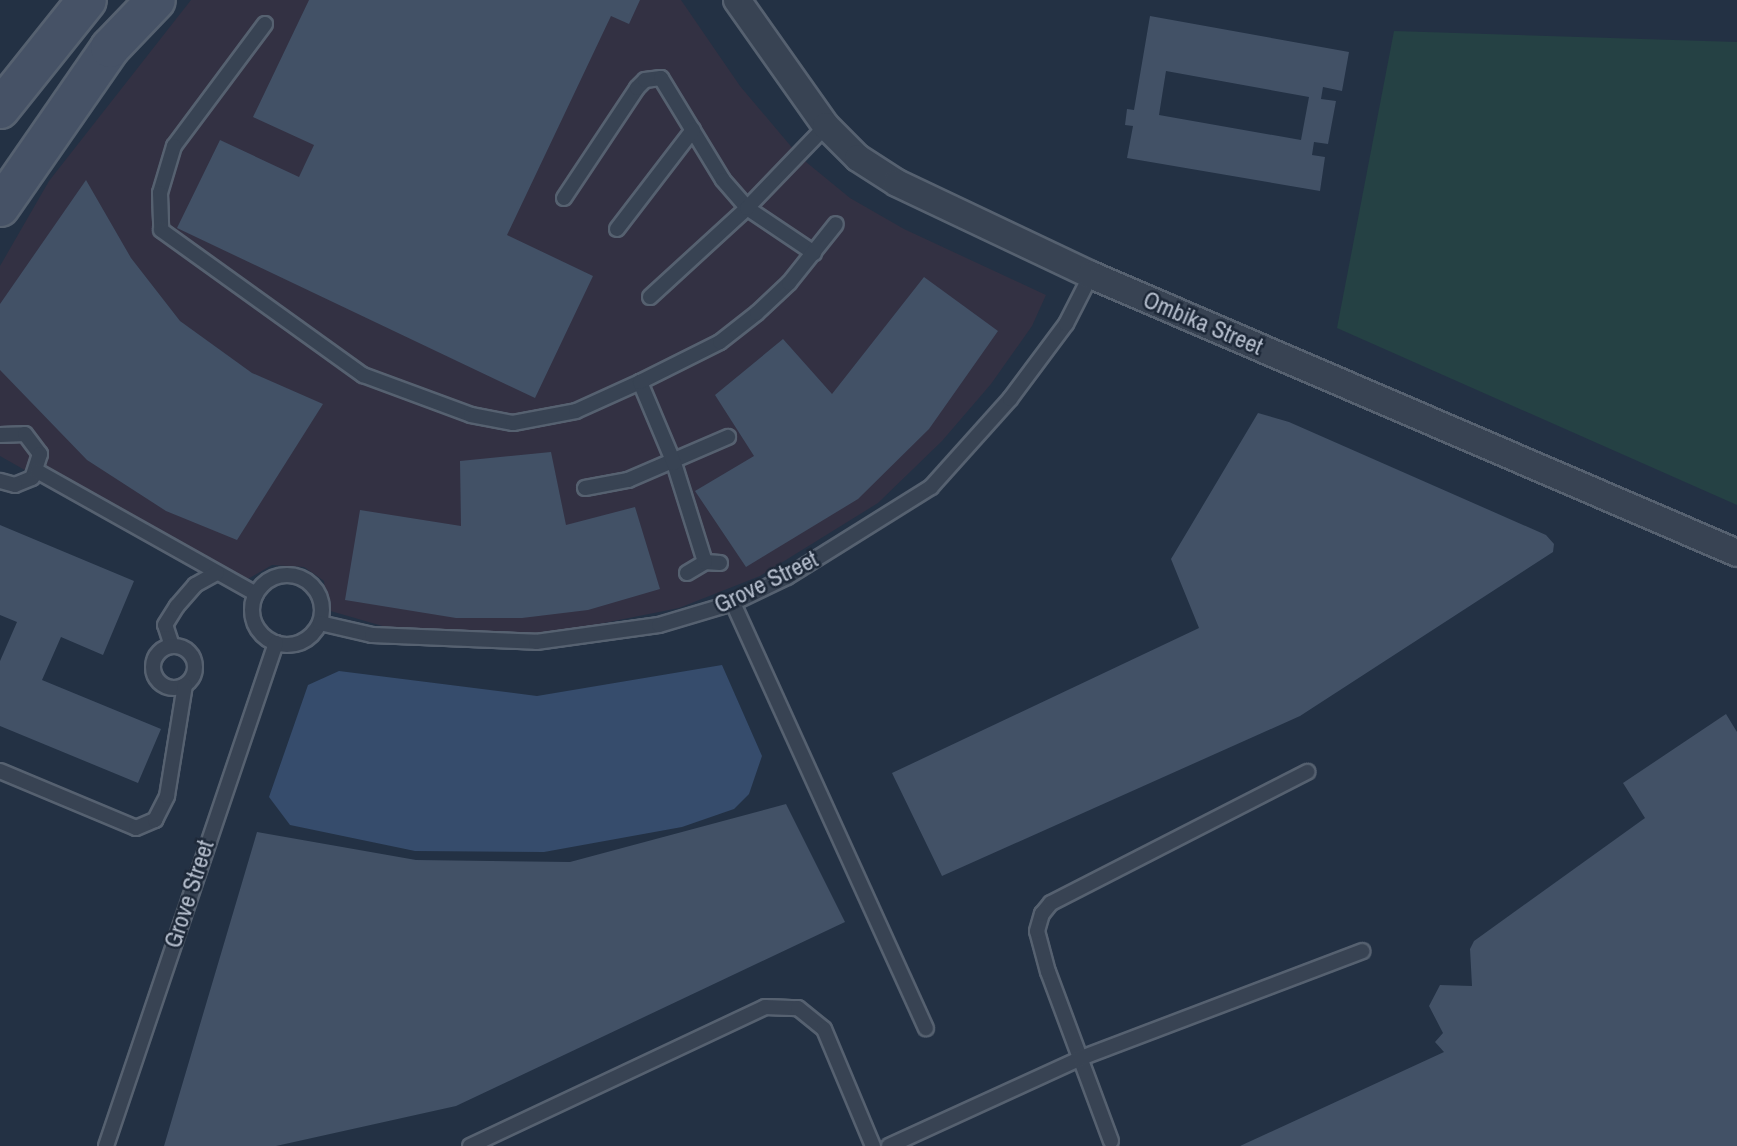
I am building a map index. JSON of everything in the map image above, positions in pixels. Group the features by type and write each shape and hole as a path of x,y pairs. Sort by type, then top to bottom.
{"main road":[{"path":"0,109 87,0"},
{"path":"0,207 110,48 156,0"}],"street":[{"name":"Ombika Street","path":"737,0 826,126 858,158 898,183 1091,275 1737,552"}],"lane":[{"path":"265,24 174,146 160,193 161,230 363,375 471,415 513,423 576,411 720,342 789,283 836,223"},
{"path":"564,198 645,80 661,78 667,83 693,130 747,208 814,253"},
{"path":"650,297 747,208 826,126"},
{"path":"617,229 693,130"},
{"name":"Grove Street","path":"320,623 372,635 536,642 679,621 733,603 787,577 931,487 1034,367 1066,324 1091,275"},
{"path":"640,382 674,463 705,562"},
{"path":"0,435 17,432 32,439 40,454 37,471 24,483 0,481"},
{"path":"585,488 628,480 674,463 728,437"},
{"path":"37,471 256,594"},
{"path":"687,573 705,562 720,563"},
{"path":"172,646 165,625 195,585 217,573"},
{"path":"284,575 306,581 321,599 320,623 305,640 276,643 257,627 252,605 256,594 272,578 284,575"},
{"path":"733,603 926,1028"},
{"name":"Grove Street","path":"106,1146 276,643"},
{"path":"0,771 135,828 155,820 167,796 185,685 192,678 194,660 181,647 172,646 156,655 154,674 167,687 185,685"},
{"path":"1111,1141 1037,931 1051,903 1307,772"},
{"path":"889,1146 1081,1058 1362,951"},
{"path":"470,1146 765,1007 798,1007 824,1030 873,1146"}],"shaded area":[{"path":"191,0 681,0 740,86 800,157 850,198 904,229 1046,295 1032,326 991,384 942,441 878,503 760,576 679,608 569,630 462,640 386,627 327,610 324,581 304,567 272,565 241,583 157,545 0,456 0,266 49,181"}],"green space":[{"path":"1394,31 1737,42 1737,505 1337,328"}],"water":[{"path":"722,665 762,756 749,794 734,809 682,827 544,852 415,851 290,825 269,797 308,685 339,671 537,696"}],"building":[{"path":"309,0 640,0 629,24 611,16 507,235 593,276 535,398 177,228 220,140 299,177 314,145 253,117"},
{"path":"1150,16 1349,52 1342,91 1323,87 1321,99 1336,101 1328,144 1314,142 1312,155 1325,157 1320,191 1127,158 1133,126 1125,125 1127,109 1134,110","holes":["1166,71 1309,97 1301,140 1159,115"]},
{"path":"86,180 131,258 180,321 252,373 323,404 237,540 166,511 87,460 0,370 0,304"},
{"path":"924,277 998,331 929,429 858,499 746,567 695,491 754,456 715,395 783,339 832,394"},
{"path":"1258,413 1289,422 1546,535 1554,544 1553,552 1300,716 942,876 892,773 1199,628 1171,559"},
{"path":"551,452 566,525 635,507 660,589 588,610 522,618 456,618 345,600 360,510 461,526 460,461"},
{"path":"0,525 134,581 103,655 61,637 42,680 161,729 138,783 0,726 0,661 17,622 0,615"},
{"path":"1726,714 1737,732 1737,1146 1240,1146 1444,1052 1435,1042 1443,1033 1429,1006 1440,985 1472,986 1470,949 1474,941 1645,818 1623,783"},
{"path":"786,804 845,922 456,1106 276,1146 164,1146 257,832 416,860 570,862"}]}
